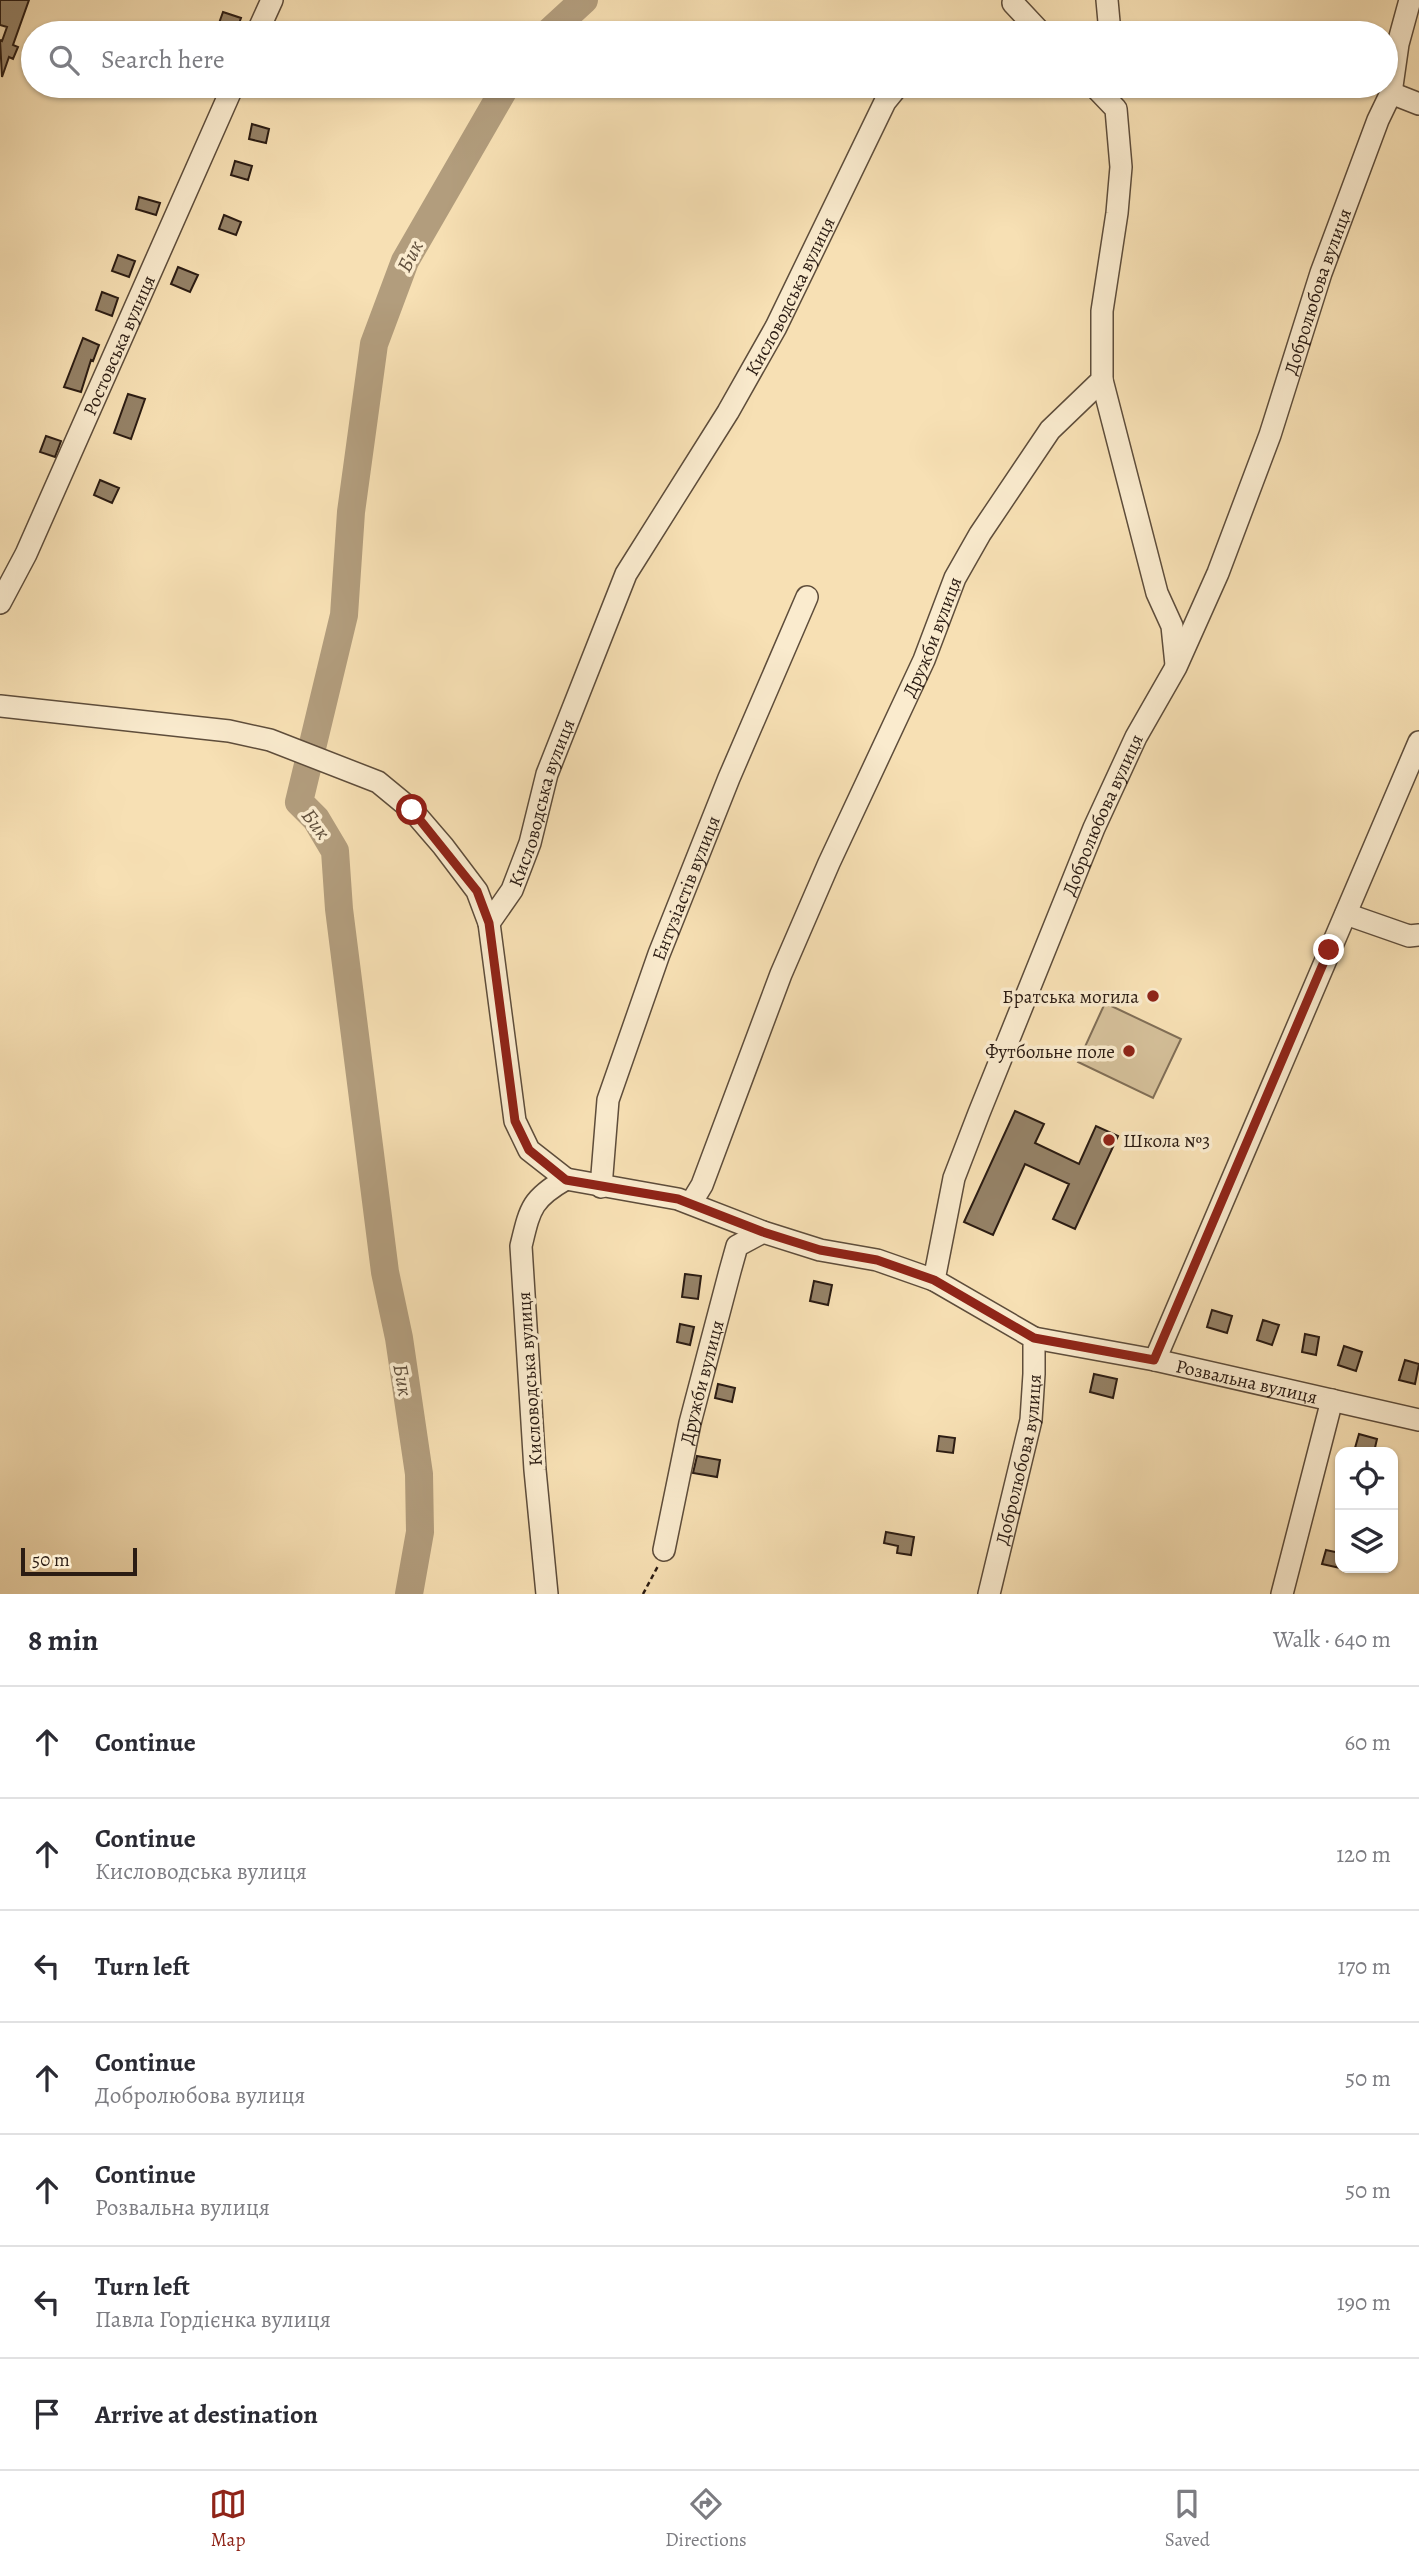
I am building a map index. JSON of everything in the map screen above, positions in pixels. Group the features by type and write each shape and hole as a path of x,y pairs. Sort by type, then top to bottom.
{"street":[{"path":"262,21 272,0"},
{"name":"Добролюбова вулиця","path":"1398,44 1410,0"},
{"path":"1013,3 1030,21"},
{"path":"1398,96 1419,104"},
{"name":"Ростовська вулиця","path":"0,603 26,554 228,98"},
{"name":"Кисловодська вулиця","path":"489,923 512,890 530,843 547,774 626,574 728,412 776,327 889,98"},
{"path":"1105,98 1116,109"},
{"path":"1115,98 1121,167 1117,214 1102,311 1102,380 1157,593 1171,626 1177,667"},
{"name":"Добролюбова вулиця","path":"934,1280 954,1178 1094,828 1136,737 1177,667 1218,573 1270,435 1321,273 1389,98"},
{"name":"Дружби вулиця","path":"691,1203 702,1185 781,974 829,863 924,660 955,578 986,525 1050,430 1102,380"},
{"path":"0,567 26,554"},
{"name":"Ентузіастів вулиця","path":"601,1186 607,1100 659,954 729,778 807,597"},
{"path":"0,706 229,732 270,740 378,782 412,810 477,891 489,923 515,1121 529,1150 566,1180 691,1203 763,1232 820,1250 877,1260 934,1280 1034,1338"},
{"path":"1154,1360 1419,742"},
{"path":"1346,914 1409,936 1419,936"},
{"name":"Кисловодська вулиця","path":"547,1594 535,1470 521,1247 529,1211 544,1191 566,1180"},
{"name":"Дружби вулиця","path":"664,1550 690,1423 737,1246 763,1232"},
{"name":"Добролюбова вулиця","path":"989,1594 1031,1420 1034,1338"},
{"name":"Розвальна вулиця","path":"1034,1338 1154,1360 1419,1420"},
{"path":"1282,1594 1332,1400"}],"path":[{"path":"643,1594 653,1579 664,1550"}],"shaded area":[{"name":"Футбольне поле","path":"1105,1003 1181,1039 1153,1098 1078,1062"}],"building":[{"path":"0,0 29,0 13,45 18,47 13,59 9,57 2,77 0,40 2,41 7,27 0,25"},
{"path":"223,12 241,18 240,21 220,21"},
{"path":"252,124 269,129 266,143 249,139"},
{"path":"235,161 252,166 248,180 231,175"},
{"path":"139,197 160,203 156,215 136,209"},
{"path":"224,215 241,222 236,235 219,229"},
{"path":"118,255 135,261 129,277 112,271"},
{"path":"178,267 198,275 190,292 171,284"},
{"path":"102,292 118,298 112,316 96,310"},
{"path":"83,338 99,345 93,361 91,360 81,392 64,387"},
{"path":"128,394 145,399 131,439 114,433"},
{"path":"46,436 61,441 55,457 40,452"},
{"path":"100,480 119,488 112,503 94,495"},
{"path":"1015,1111 1044,1124 1035,1143 1079,1164 1096,1126 1118,1136 1075,1229 1053,1219 1069,1184 1025,1164 993,1235 964,1222"},
{"path":"685,1274 701,1276 698,1299 682,1297"},
{"path":"814,1281 832,1285 828,1305 810,1301"},
{"path":"1212,1310 1232,1316 1227,1333 1207,1327"},
{"path":"1263,1320 1279,1325 1272,1345 1257,1340"},
{"path":"680,1324 694,1327 690,1345 677,1342"},
{"path":"1305,1334 1319,1337 1316,1355 1302,1352"},
{"path":"1344,1346 1362,1352 1356,1371 1338,1365"},
{"path":"1405,1360 1419,1364 1415,1384 1399,1380"},
{"path":"1094,1374 1117,1379 1113,1398 1090,1392"},
{"path":"718,1384 735,1388 732,1402 715,1398"},
{"path":"1359,1434 1377,1439 1375,1447 1355,1447"},
{"path":"939,1436 955,1438 953,1453 937,1451"},
{"path":"697,1456 720,1460 717,1477 693,1473"},
{"path":"886,1532 914,1537 911,1555 897,1553 898,1546 884,1543"},
{"path":"1326,1550 1335,1552 1335,1567 1322,1564"}],"waterway":[{"name":"Бик","path":"561,21 584,0"},
{"name":"Бик","path":"409,1594 420,1532 419,1474 399,1338 385,1272 339,909 335,851 316,819 299,802 344,615 351,512 374,344 405,261 499,98"}],"place":[{"name":"Братська могила","path":"1153,996"},
{"name":"Футбольне поле","path":"1129,1051"},
{"name":"Школа №3","path":"1109,1140"}],"route":[{"path":"412,810 477,891 489,923 515,1121 529,1150 566,1180 678,1199 763,1232 820,1250 877,1260 934,1280 1034,1338 1154,1360 1329,950"}]}
